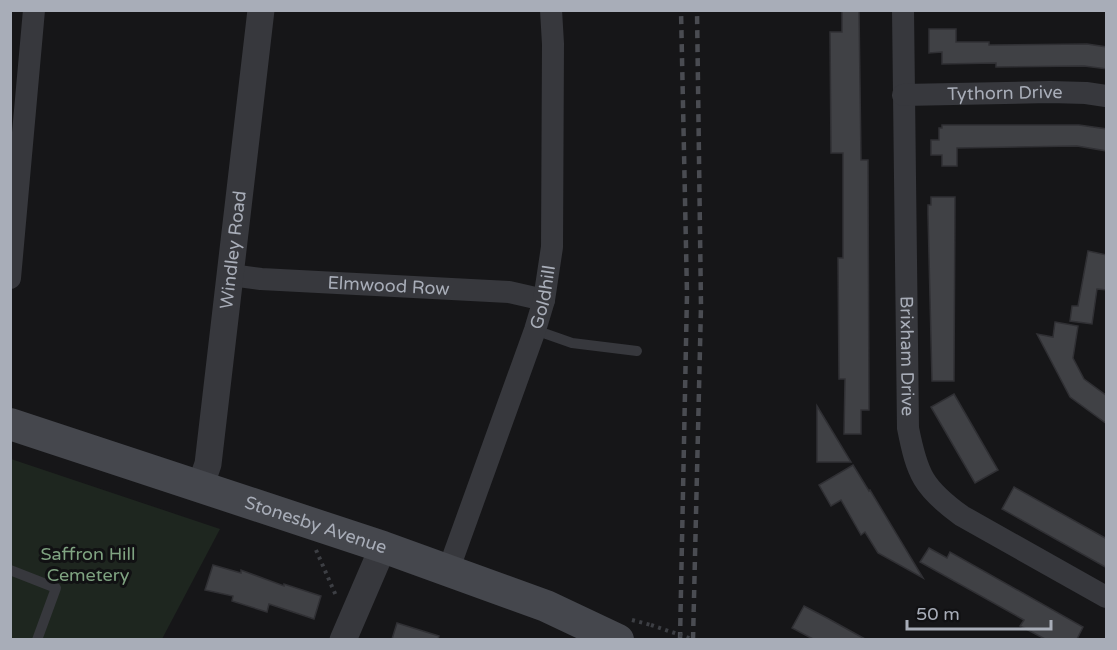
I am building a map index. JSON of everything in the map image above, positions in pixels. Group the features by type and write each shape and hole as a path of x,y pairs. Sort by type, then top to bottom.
{"main road":[{"name":"Stonesby Avenue","path":"10,424 383,547 546,606 618,639"}],"street":[{"path":"10,278 15,181 34,10"},
{"name":"Windley Road","path":"200,487 208,464 261,10"},
{"name":"Goldhill","path":"448,571 544,300 552,247 553,32 551,10"},
{"name":"Brixham Drive","path":"903,10 908,428 914,462 926,484 942,502 962,516 1107,597"},
{"name":"Tythorn Drive","path":"903,95 1050,92 1107,96"},
{"name":"Elmwood Row","path":"231,275 261,279 509,292 544,300"},
{"path":"343,639 383,547"}],"lane":[{"path":"535,330 572,343 637,351"},
{"path":"10,570 56,588 37,639"}],"path":[{"path":"304,522 337,598"},
{"path":"651,625 695,639"}],"green space":[{"name":"Saffron Hill Cemetery","path":"11,459 220,529 162,639 11,640"}],"building":[{"path":"842,10 859,10 861,160 868,160 869,410 861,410 861,434 844,434 845,379 839,379 838,258 843,258 843,153 831,153 830,32 842,32"},
{"path":"929,29 956,29 956,42 989,42 989,45 1087,44 1107,47 1107,69 1084,66 996,67 996,63 942,64 942,52 929,53"},
{"path":"942,125 1079,125 1107,129 1107,151 1077,146 957,148 957,166 942,166 942,155 931,155 931,140 939,140 939,128 942,128"},
{"path":"931,197 955,197 954,381 932,381 928,215"},
{"path":"1088,251 1107,255 1107,290 1097,289 1092,324 1070,321 1072,306 1078,306"},
{"path":"1055,322 1078,326 1073,358 1084,379 1107,396 1107,424 1070,397 1037,334 1053,337"},
{"path":"954,394 998,470 975,483 931,407"},
{"path":"817,406 851,462 817,462"},
{"path":"853,465 923,578 878,553 865,532 861,535 841,500 831,506 819,485"},
{"path":"1014,487 1107,539 1107,568 1002,509"},
{"path":"929,548 947,558 950,552 1083,627 1077,639 1045,639 1020,626 1024,620 920,562"},
{"path":"213,565 241,573 241,570 284,586 284,584 321,596 314,619 269,604 267,612 232,601 233,596 205,590"},
{"path":"804,606 865,639 813,639 792,628"},
{"path":"397,623 439,636 438,639 392,639"}],"railway":[{"path":"680,640 687,294 681,10"},
{"path":"693,640 701,306 697,10"}]}
